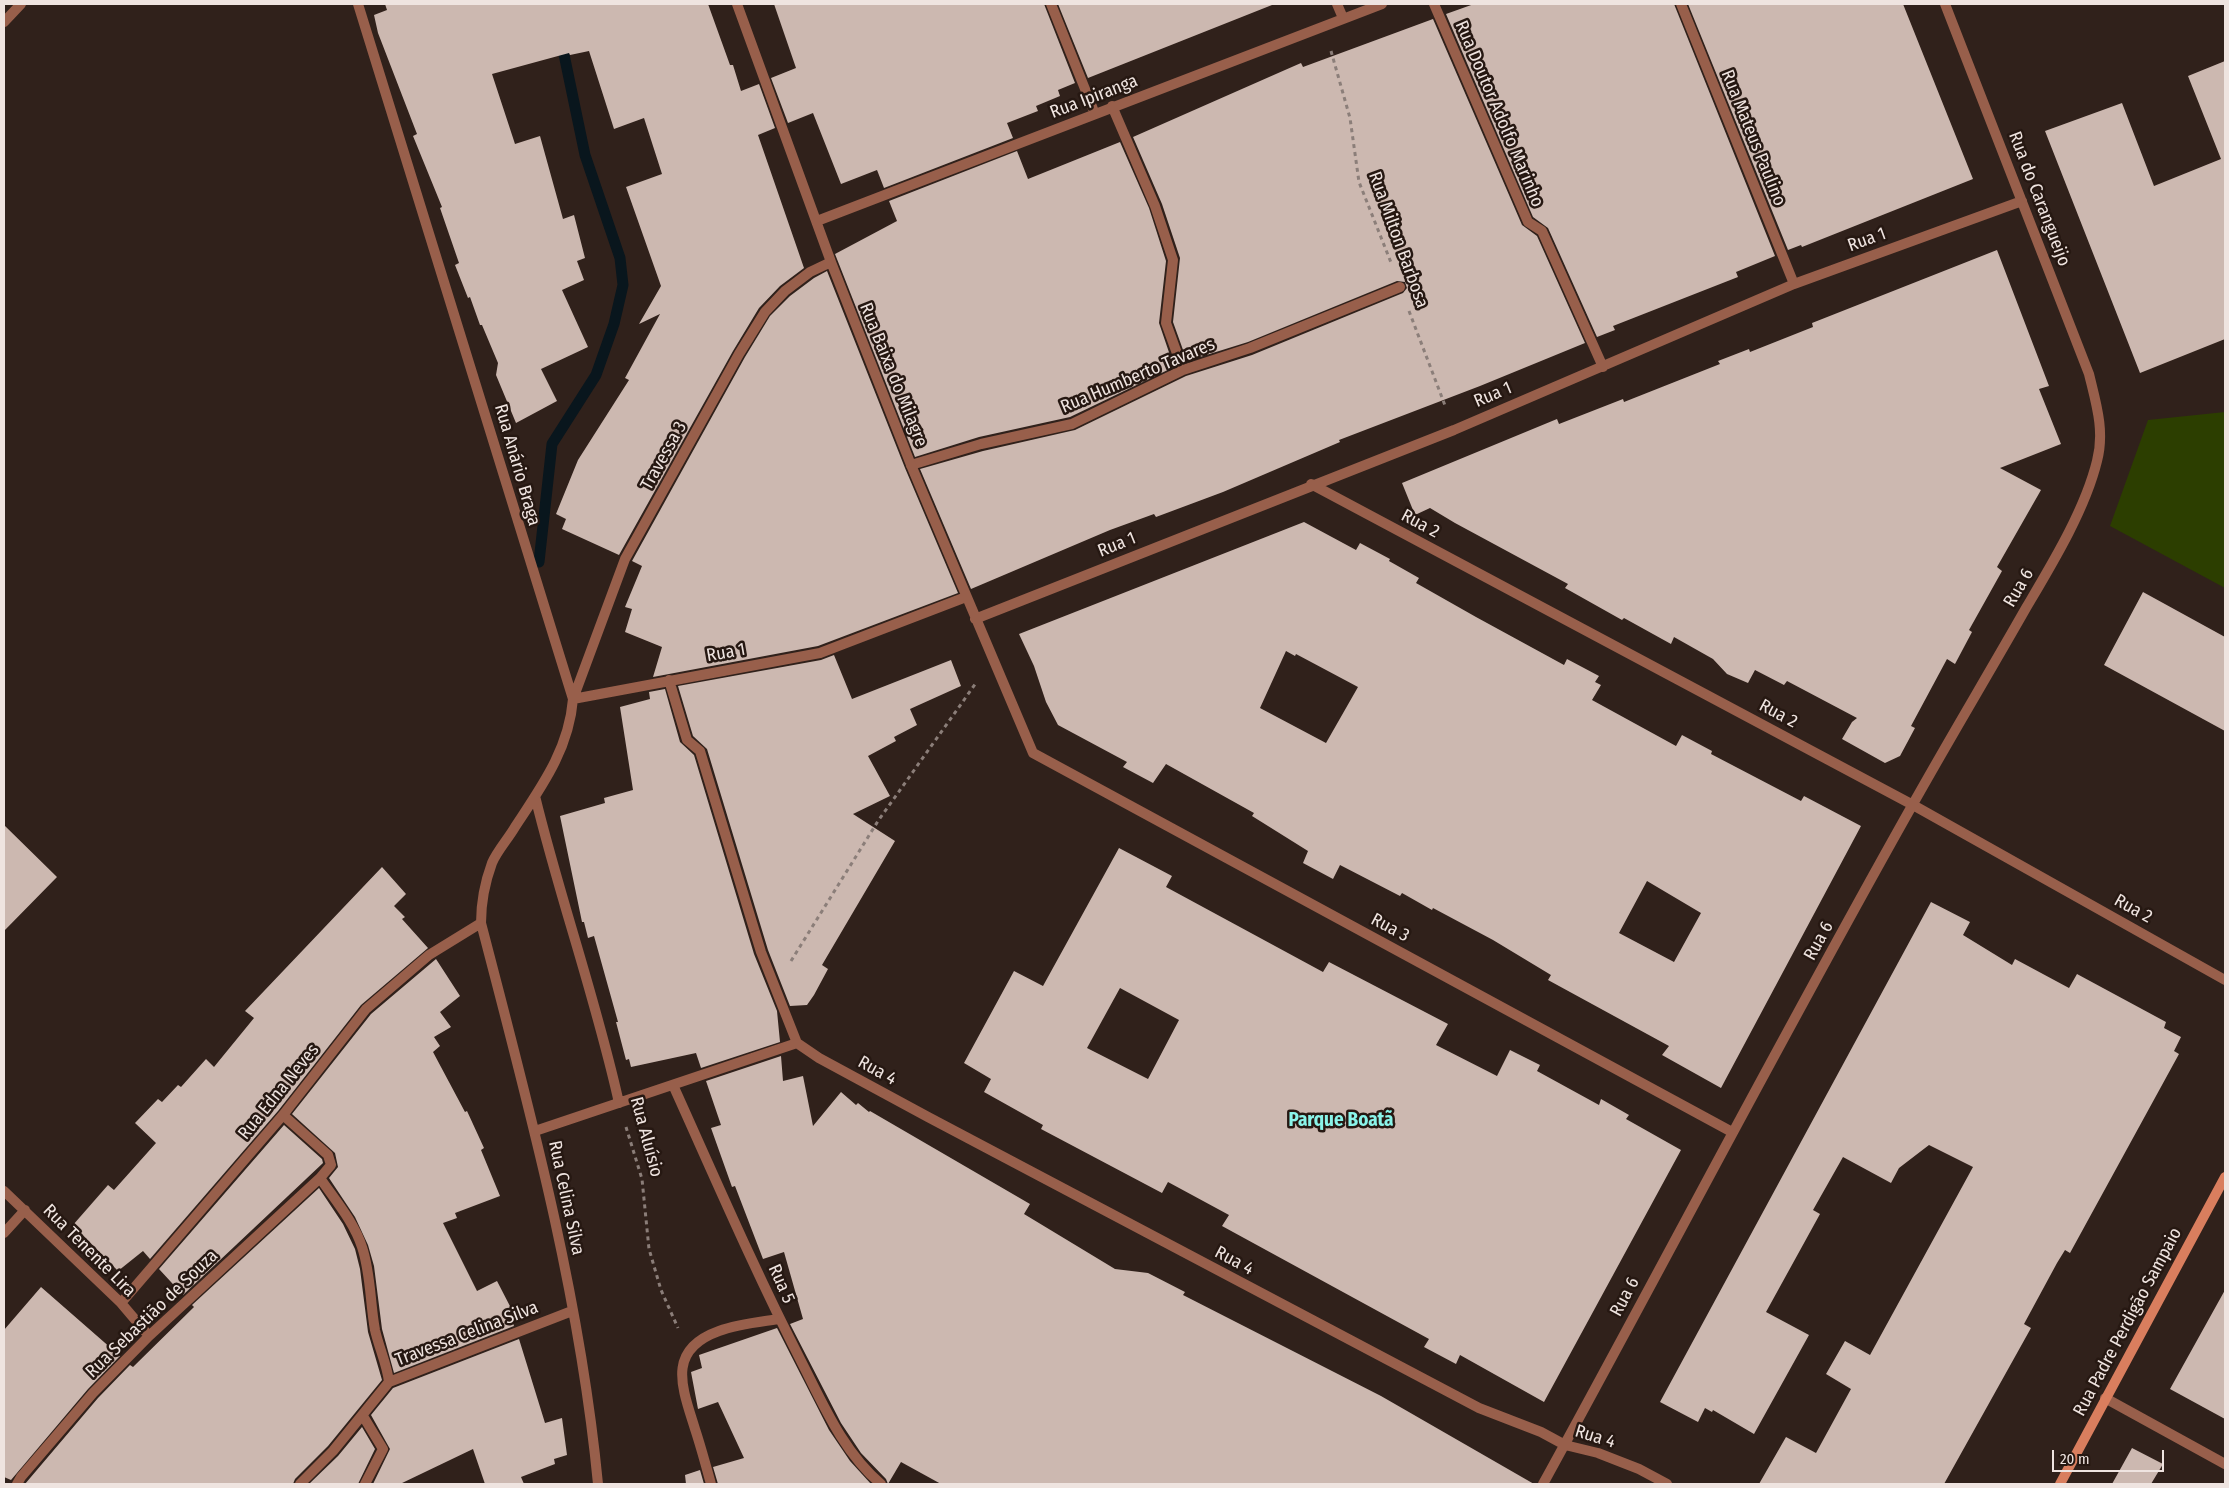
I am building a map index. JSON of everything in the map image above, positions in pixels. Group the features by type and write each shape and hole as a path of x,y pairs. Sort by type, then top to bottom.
{"main road":[{"name":"Rua Padre Perdigão Sampaio","path":"2060,1484 2225,1177"}],"street":[{"path":"4,22 21,4"},
{"name":"Rua Anário Braga","path":"358,4 573,699 571,720 564,746 493,862 485,889 481,923"},
{"name":"Rua Baixa do Milagre","path":"737,4 831,262 911,465 1033,753"},
{"path":"1051,4 1095,114"},
{"path":"1337,4 1343,18"},
{"name":"Rua Ipiranga","path":"817,221 1112,106 1382,4"},
{"name":"Rua Doutor Adolfo Marinho","path":"1434,4 1528,222 1542,230 1603,367"},
{"name":"Rua Mateus Paulino","path":"1681,4 1794,284"},
{"name":"Rua do Carangueijo","path":"1945,4 2089,374 2098,408"},
{"path":"1112,106 1155,206 1172,260 1166,323 1183,370"},
{"name":"Rua 1","path":"975,618 1311,484 1454,430 1794,284 2022,201"},
{"name":"Travessa 3","path":"573,699 625,559 739,354 766,312 785,291 810,272 831,262"},
{"name":"Rua Humberto Tavares","path":"911,465 981,444 1072,424 1183,370 1250,348 1400,287"},
{"name":"Rua 6","path":"1543,1484 1732,1132 1913,805 2058,553 2082,503 2097,462 2101,436 2098,408"},
{"name":"Rua 2","path":"1311,484 1913,805 2225,980"},
{"name":"Rua 1","path":"573,699 820,653 966,597"},
{"path":"535,1131 797,1043 774,989 746,908 700,752 687,740 669,680"},
{"name":"Rua 3","path":"1033,753 1732,1132"},
{"name":"Rua Aluísio","path":"535,796 563,902 595,1008 619,1103"},
{"name":"Rua Edna Neves","path":"121,1303 283,1115 366,1008 429,955 481,923"},
{"name":"Rua Celina Silva","path":"481,923 535,1131 572,1312 593,1436 598,1484"},
{"name":"Rua 4","path":"797,1043 819,1058 928,1117 1479,1408 1541,1432 1565,1445 1598,1453 1639,1469 1667,1484"},
{"name":"Rua 5","path":"673,1085 779,1319 834,1426 852,1453 881,1484"},
{"path":"283,1115 328,1155 331,1165 320,1178 349,1221 362,1246 376,1331 387,1365 389,1382"},
{"name":"Rua Sebastião de Souza","path":"17,1484 93,1392 149,1336 320,1178"},
{"name":"Rua Tenente Lira","path":"4,1191 121,1303 149,1336"},
{"path":"4,1233 25,1210"},
{"name":"Travessa Celina Silva","path":"300,1484 333,1451 389,1382 572,1312"},
{"path":"711,1484 680,1376 688,1350 719,1331 779,1319"},
{"path":"2105,1398 2225,1464"},
{"path":"363,1416 383,1449 365,1484"}],"path":[{"name":"Rua Milton Barbosa","path":"1324,26 1350,118 1359,182 1454,430"},
{"path":"774,989 878,821 993,660"},
{"name":"Rua Aluísio","path":"619,1103 642,1179 650,1249 661,1290 688,1350"}],"green space":[{"path":"2225,412 2225,588 2110,526 2148,420"}],"building":[{"path":"385,4 708,4 730,65 733,65 741,91 759,84 775,128 758,135 804,268 780,286 759,308 619,555 562,529 566,519 556,514 578,460 629,380 625,378 660,314 639,324 661,286 626,187 662,174 644,118 614,129 589,51 570,55 569,53 492,74 515,144 540,136 563,219 574,215 585,258 577,261 584,280 562,290 588,347 541,369 557,401 516,423 496,375 498,363 455,265 459,263 440,208 442,207 413,136 417,134 378,33 374,15 387,10"},
{"path":"774,4 1044,4 1075,83 1058,90 1060,96 1036,106 1038,111 1007,123 1013,138 884,188 877,170 841,184 813,113 788,123 771,78 796,68"},
{"path":"1058,4 1272,4 1272,5 1088,78"},
{"path":"1474,4 1674,4 1775,256 1736,272 1738,277 1613,326 1615,330 1597,337 1548,228 1533,217 1446,14"},
{"path":"1688,4 1903,4 1973,179 1802,247 1801,245 1788,250"},
{"path":"1433,19 1522,225 1537,236 1585,343 1339,440 1340,442 1223,492 1156,517 1154,514 1110,530 971,589 920,469 983,451 1075,430 1186,376 1252,355 1403,293 1407,288 1405,282 1397,281 1248,342 1187,361 1173,322 1180,258 1162,204 1133,137 1301,63 1303,67"},
{"path":"2225,61 2225,339 2140,373 2045,131 2122,103 2154,186 2221,159 2188,76"},
{"path":"1120,142 1149,208 1166,261 1159,323 1174,367 1070,417 979,437 915,457 835,254 897,221 889,201 1017,151 1028,179"},
{"path":"1997,250 2049,386 2039,389 2061,444 2000,468 2041,490 1997,567 2002,571 1969,630 1972,632 1955,664 1947,659 1911,726 1915,728 1900,756 1885,763 1842,739 1852,722 1857,718 1787,681 1784,685 1755,670 1748,683 1727,674 1713,659 1674,637 1671,644 1624,618 1622,620 1565,588 1568,584 1430,508 1415,515 1402,483 1557,419 1559,424 1623,399 1624,402 1720,364 1718,361 1749,349 1750,352 1813,327 1812,323"},
{"path":"827,271 905,468 958,593 818,646 653,677 662,647 625,632 632,609 625,607 642,566 632,561 745,357 770,316 790,296"},
{"path":"1304,522 1356,550 1360,543 1390,559 1389,561 1419,578 1416,583 1476,617 1564,665 1567,659 1599,676 1595,682 1601,685 1592,700 1676,746 1682,735 1712,751 1711,754 1801,801 1804,796 1861,826 1721,1088 1662,1055 1669,1046 1548,980 1551,975 1493,940 1433,908 1432,910 1402,893 1400,896 1340,865 1333,879 1303,863 1308,851 1252,816 1254,813 1166,764 1153,783 1123,767 1127,762 1058,725 1046,702 1034,666 1019,634","holes":["1286,651 1295,656 1296,654 1358,687 1326,743 1260,708","1647,881 1701,913 1674,962 1619,933"]},
{"path":"2143,592 2225,637 2225,731 2104,665"},
{"path":"834,655 852,699 951,660 961,686 910,709 917,725 894,737 896,741 868,756 890,796 853,814 895,841 822,965 828,969 814,995 807,1005 790,1006 768,950 707,749 693,736 678,686 821,660"},
{"path":"665,689 680,742 694,755 754,954 777,1011 780,1042 701,1068 696,1053 631,1067 629,1059 626,1060 616,1022 618,1022 594,936 588,938 584,922 582,922 560,816 605,803 604,798 633,790 620,707 650,699 649,692"},
{"path":"4,825 57,877 4,931"},
{"path":"1119,848 1172,876 1166,887 1323,972 1329,962 1448,1024 1436,1045 1497,1076 1510,1050 1540,1065 1537,1071 1599,1105 1601,1099 1629,1115 1626,1119 1681,1150 1544,1402 1460,1355 1456,1364 1424,1347 1429,1339 1222,1226 1229,1215 1168,1182 1162,1193 1041,1129 1043,1125 984,1092 991,1079 964,1063 1014,971 1043,986","holes":["1120,988 1179,1020 1148,1079 1087,1048"]},
{"path":"382,867 406,894 394,906 405,917 402,919 428,948 361,1005 278,1111 150,1259 143,1251 118,1271 73,1225 108,1185 114,1190 156,1143 135,1123 158,1099 162,1102 178,1085 181,1087 206,1059 214,1067 254,1018 245,1011"},
{"path":"1931,902 1970,922 1963,935 2012,965 2015,959 2069,988 2077,974 2166,1022 2164,1028 2181,1037 2174,1051 2179,1054 2070,1253 2065,1250 2057,1263 2024,1324 2031,1328 1944,1484 1759,1484 1786,1437 1816,1453 1851,1389 1826,1374 1845,1341 1870,1355 1973,1167 1929,1145 1899,1168 1891,1183 1843,1157 1813,1210 1820,1214 1766,1312 1809,1335 1754,1434 1713,1410 1712,1412 1705,1408 1698,1422 1660,1402"},
{"path":"436,959 460,996 440,1012 451,1027 434,1037 440,1046 433,1052 465,1112 467,1111 484,1148 481,1150 500,1196 455,1213 457,1218 443,1223 477,1291 497,1281 513,1312 510,1314 514,1326 394,1373 382,1329 374,1266 368,1245 355,1217 329,1178 338,1167 335,1153 292,1114 371,1014"},
{"path":"781,1056 783,1081 803,1076 813,1126 841,1092 856,1105 858,1103 869,1112 1030,1204 1024,1214 1115,1269 1148,1273 1185,1292 1183,1295 1381,1396 1534,1484 941,1484 901,1462 888,1484 886,1479 861,1453 841,1423 790,1324 803,1319 784,1252 763,1259 735,1186 732,1187 711,1128 721,1125 706,1081"},
{"path":"284,1125 322,1159 323,1163 183,1295 159,1269"},
{"path":"319,1188 343,1224 355,1249 360,1269 368,1332 382,1380 328,1446 295,1479 293,1484 25,1484 98,1398 130,1365 133,1367 194,1307 192,1305"},
{"path":"41,1287 120,1356 88,1389 11,1480 4,1477 4,1330"},
{"path":"2225,1290 2225,1419 2170,1389"},
{"path":"777,1328 829,1430 850,1461 871,1484 718,1484 713,1467 744,1458 718,1402 698,1409 691,1372 702,1368 699,1355"},
{"path":"519,1339 545,1423 562,1418 567,1455 554,1459 555,1464 521,1477 524,1484 485,1484 473,1449 400,1484 373,1484 390,1449 371,1415 393,1388"},
{"path":"362,1427 375,1449 358,1484 309,1484 338,1456"},
{"path":"2132,1448 2163,1464 2151,1484 2112,1484"},
{"path":"700,1470 704,1484 686,1484 685,1475"}],"waterway":[{"path":"539,562 552,444 596,375 614,324 623,285 620,258 585,155 561,40"}],"district":[{"name":"Parque Boatã","path":"1341,1121"}]}
